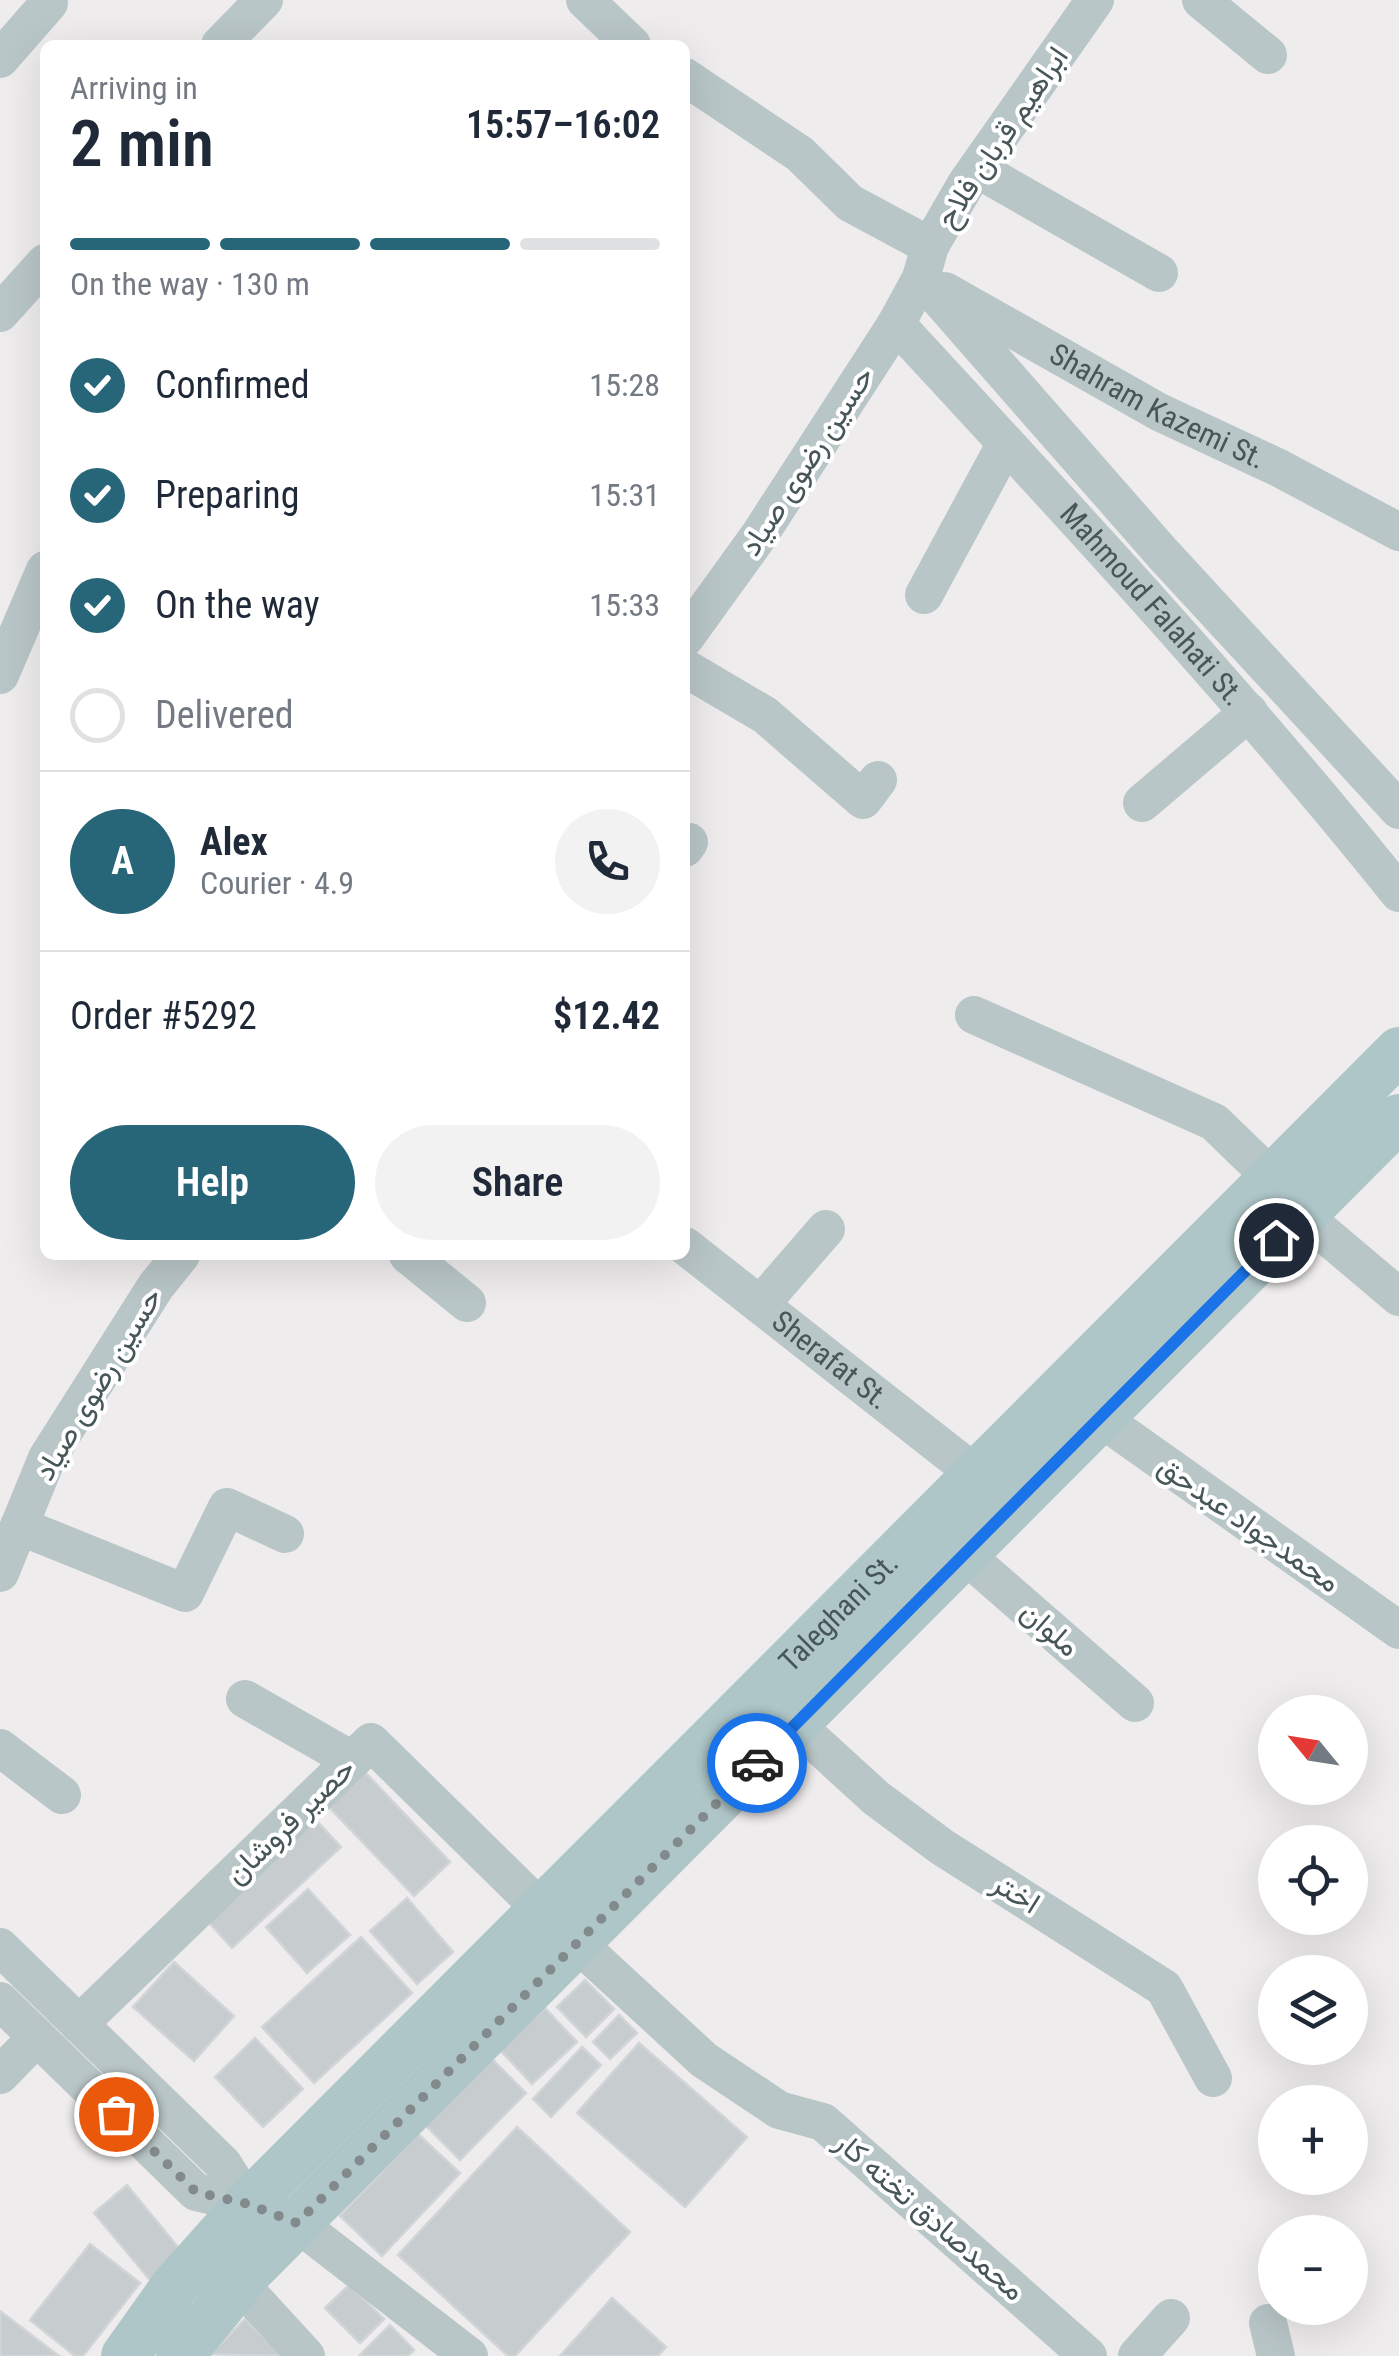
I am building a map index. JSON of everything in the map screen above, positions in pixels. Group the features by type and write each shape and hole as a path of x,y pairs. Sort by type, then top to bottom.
{"main road":[{"name":"Taleghani St.","path":"125,2356 174,2287 248,2204 1399,1051"},
{"name":"Taleghani St.","path":"180,2356 238,2282 1399,1118"}],"street":[{"path":"225,40 264,0"},
{"path":"585,0 627,40"},
{"name":"ابراهیم قربان فلاح","path":"925,262 977,170 1094,0"},
{"path":"1201,0 1268,56"},
{"path":"0,59 48,2"},
{"name":"Shahram Kazemi St.","path":"690,80 800,154 850,203 925,262 1159,412 1279,468 1399,532"},
{"path":"977,170 1159,273"},
{"name":"حسین رضوی صیاد","path":"690,631 760,534 896,324 925,262"},
{"name":"Mahmoud Falahati St.","path":"925,262 1163,554 1399,810"},
{"path":"0,312 40,268"},
{"name":"Mahmoud Falahati St.","path":"896,324 1139,586 1291,759 1399,892"},
{"path":"924,595 1006,443"},
{"path":"1139,586 1163,554"},
{"path":"0,675 32,590"},
{"path":"690,671 764,714 863,800 878,780"},
{"path":"1142,803 1250,712"},
{"path":"1291,759 1322,728"},
{"path":"974,1015 1214,1122 1272,1178"},
{"path":"1302,1215 1399,1297"},
{"path":"760,1306 826,1229"},
{"name":"Sherafat St.","path":"690,1250 976,1475"},
{"name":"حسین رضوی صیاد","path":"0,1573 46,1458 156,1286 177,1260"},
{"path":"414,1260 467,1303"},
{"name":"محمدجواد عبدحق","path":"1099,1418 1399,1630"},
{"path":"19,1526 185,1594 226,1507 284,1534"},
{"name":"ملوان","path":"964,1554 1135,1703"},
{"path":"245,1699 352,1760"},
{"name":"اختر","path":"796,1724 876,1798 942,1847 1164,1988 1213,2078"},
{"name":"حصیر فروشان","path":"79,2024 372,1742 542,1910"},
{"path":"0,1748 62,1795"},
{"name":"محمدصادق تخته کار","path":"577,1942 704,2060 778,2110 824,2122 1088,2356"},
{"path":"0,1947 223,2164 248,2204"},
{"path":"0,2001 196,2192 248,2204 297,2223 469,2356"},
{"path":"0,2075 37,2037"},
{"path":"238,2282 306,2356"},
{"path":"1138,2356 1171,2318"}],"building":[{"path":"364,1771 450,1862 414,1896 328,1806"},
{"path":"313,1817 341,1847 232,1948 205,1918"},
{"path":"308,1889 350,1935 307,1973 266,1927"},
{"path":"407,1898 453,1952 417,1984 370,1931"},
{"path":"361,1937 412,1993 314,2083 262,2027"},
{"path":"174,1962 234,2016 194,2061 133,2007"},
{"path":"585,1980 614,2009 586,2037 557,2007"},
{"path":"545,2008 577,2042 532,2084 500,2050"},
{"path":"619,2015 637,2033 610,2059 593,2042"},
{"path":"255,2038 303,2089 263,2127 215,2077"},
{"path":"639,2043 747,2137 685,2207 577,2113"},
{"path":"582,2047 601,2065 551,2117 533,2099"},
{"path":"490,2057 526,2093 460,2160 424,2124"},
{"path":"517,2127 630,2232 515,2356 508,2356 398,2255"},
{"path":"418,2134 460,2173 382,2256 340,2216"},
{"path":"127,2185 182,2252 150,2280 94,2213"},
{"path":"90,2244 140,2283 83,2356 75,2356 30,2320"},
{"path":"349,2285 384,2319 360,2343 325,2308"},
{"path":"612,2298 666,2347 658,2356 560,2356"},
{"path":"0,2311 59,2356 0,2356"},
{"path":"245,2319 283,2356 211,2354"},
{"path":"390,2325 414,2350 408,2356 359,2356"}],"way so far":[{"path":"116,2114 196,2192 248,2204 297,2223 757,1763"}],"route":[{"path":"757,1763 1276,1240"}]}
